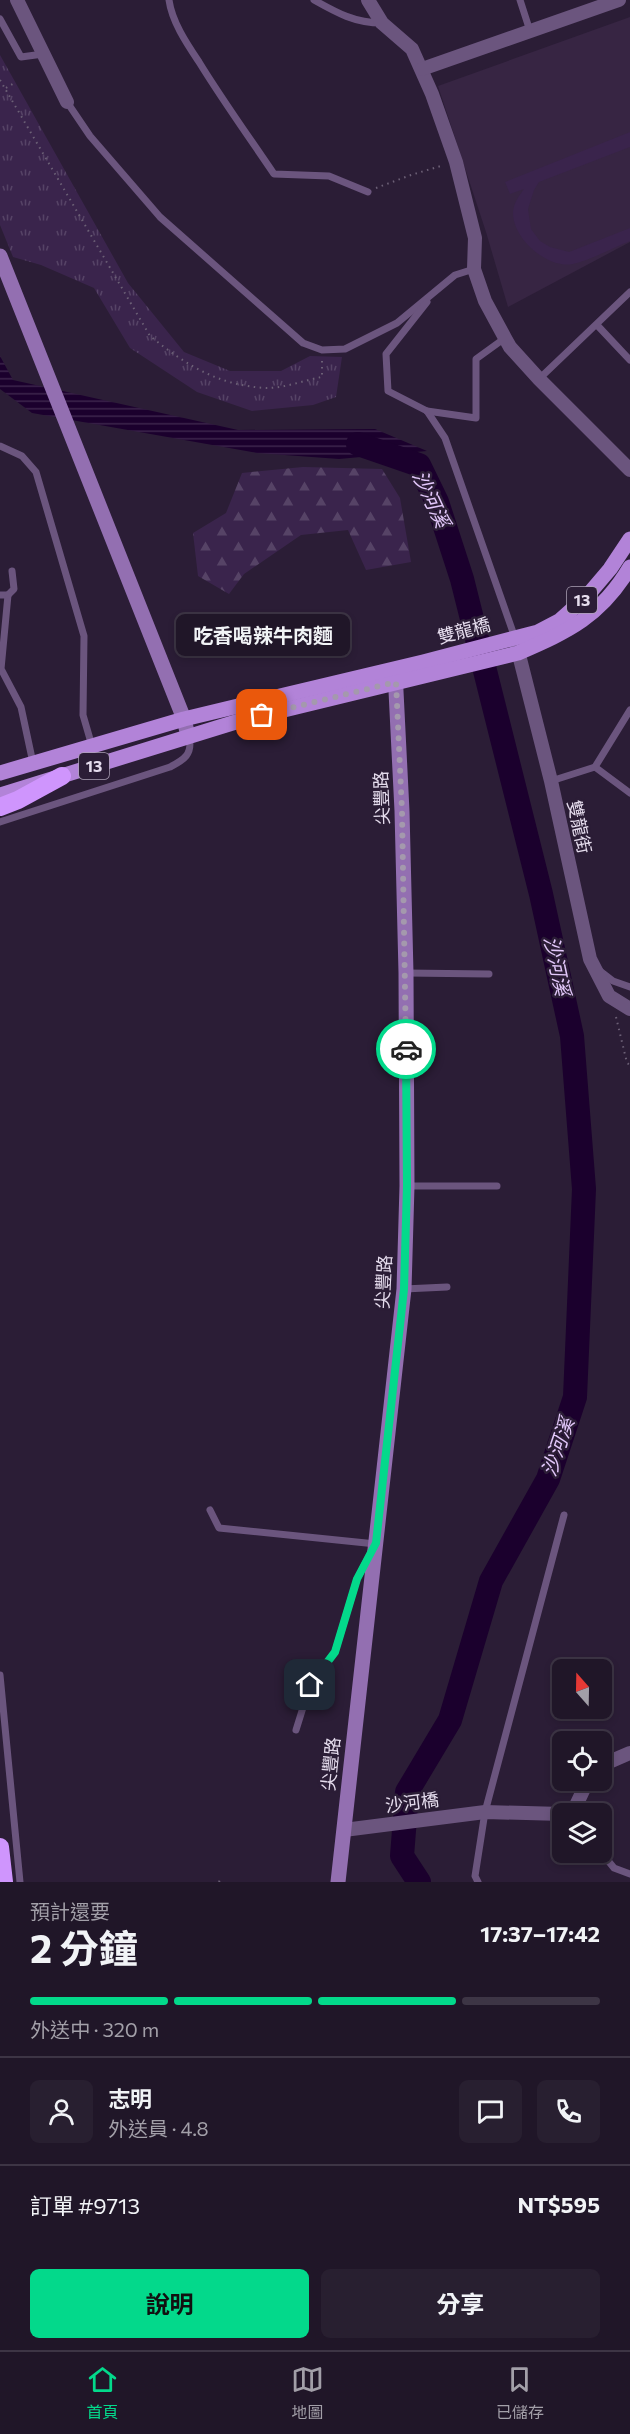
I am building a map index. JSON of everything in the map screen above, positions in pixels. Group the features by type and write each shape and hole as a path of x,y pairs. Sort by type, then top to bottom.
{"highway":[{"path":"0,807 62,776"},
{"path":"0,1846 4,1882"}],"main road":[{"name":"13","path":"517,645 559,621 610,569 630,539"},
{"name":"13","path":"517,645 562,634 596,611 621,582 630,567"},
{"name":"雙龍橋","path":"395,675 517,645"},
{"name":"13","path":"0,773 184,719 395,675"},
{"name":"13","path":"0,795 188,736 395,675"}],"street":[{"path":"17,0 67,102"},
{"path":"368,0 382,23 412,49 422,69 456,162 475,238 474,269 485,301 510,347 630,470"},
{"path":"422,69 619,0"},
{"path":"0,257 184,719 188,736"},
{"name":"雙龍街","path":"517,645 551,781 590,960 609,996 624,1006"},
{"name":"尖豐路","path":"338,1882 404,1289 407,1186 406,973 402,811 395,675"},
{"path":"612,1761 630,1753"},
{"path":"485,1812 552,1814"},
{"name":"沙河橋","path":"344,1830 485,1812"}],"lane":[{"path":"169,0 170,9 187,43 218,93 274,174 329,176 368,192"},
{"path":"314,0 344,17 366,23 382,23"},
{"path":"520,0 530,31"},
{"path":"0,20 21,57 43,54"},
{"path":"67,102 90,136 160,216 303,344 322,350 345,349 397,322 455,275 474,269"},
{"path":"436,290 386,354 388,391 427,411 476,418 476,359 505,338"},
{"path":"539,379 630,292"},
{"path":"597,325 630,360"},
{"path":"427,411 445,438 459,473 517,645"},
{"path":"0,446 22,456 36,472 84,636 84,715 92,746"},
{"path":"12,571 14,589 4,595 1,669 21,707 33,763"},
{"path":"551,781 595,768 630,711"},
{"path":"0,822 170,767 185,759 191,746 188,736"},
{"path":"595,768 630,792"},
{"path":"595,967 613,981 630,987"},
{"path":"406,973 489,974"},
{"path":"407,1186 497,1186"},
{"path":"404,1289 447,1287"},
{"path":"210,1510 219,1528 376,1543 357,1579 335,1652 310,1685 296,1730"},
{"path":"478,1882 475,1876 485,1812 564,1515"},
{"path":"0,1675 20,1882"},
{"path":"610,1863 614,1868 630,1874"}],"path":[{"path":"0,80 150,336 173,355 204,374 236,384 269,388 322,377 322,350"},
{"path":"5,89 16,82"},
{"path":"368,192 411,175 456,162"},
{"path":"624,1006 615,1021 627,1063 630,1065"},
{"path":"219,1882 221,1877"}],"shaded area":[{"path":"630,17 630,242 508,307 438,86"},
{"name":"沙河溪","path":"0,356 13,380 238,430 375,429 427,451 339,459 257,453 32,413 0,389"}],"green space":[{"path":"0,55 128,283 184,352 230,371 281,371 310,356 342,357 336,397 313,405 252,411 197,392 130,348 94,288 41,265 13,257 0,225"},
{"path":"630,132 630,147 539,182 528,209 531,229 540,241 550,247 569,252 630,228 630,241 573,264 553,262 534,251 519,233 513,214 515,204 524,189 510,194 505,182"},
{"path":"303,467 382,469 400,498 411,562 366,570 348,530 301,535 244,574 229,594 198,576 193,533 226,513 242,473"}],"waterway":[{"name":"沙河溪","path":"358,444 419,465 437,502 462,579 541,894 572,1036 584,1189 575,1397 548,1479 491,1581 450,1720 407,1792 402,1856 419,1882"}],"way so far":[{"path":"262,715 396,682 402,811 406,1049"}],"place":[{"name":"吃香喝辣牛肉麵","path":"262,715"}],"route":[{"path":"310,1685 335,1652 357,1579 376,1543 404,1289 407,1186 406,1049"}]}
